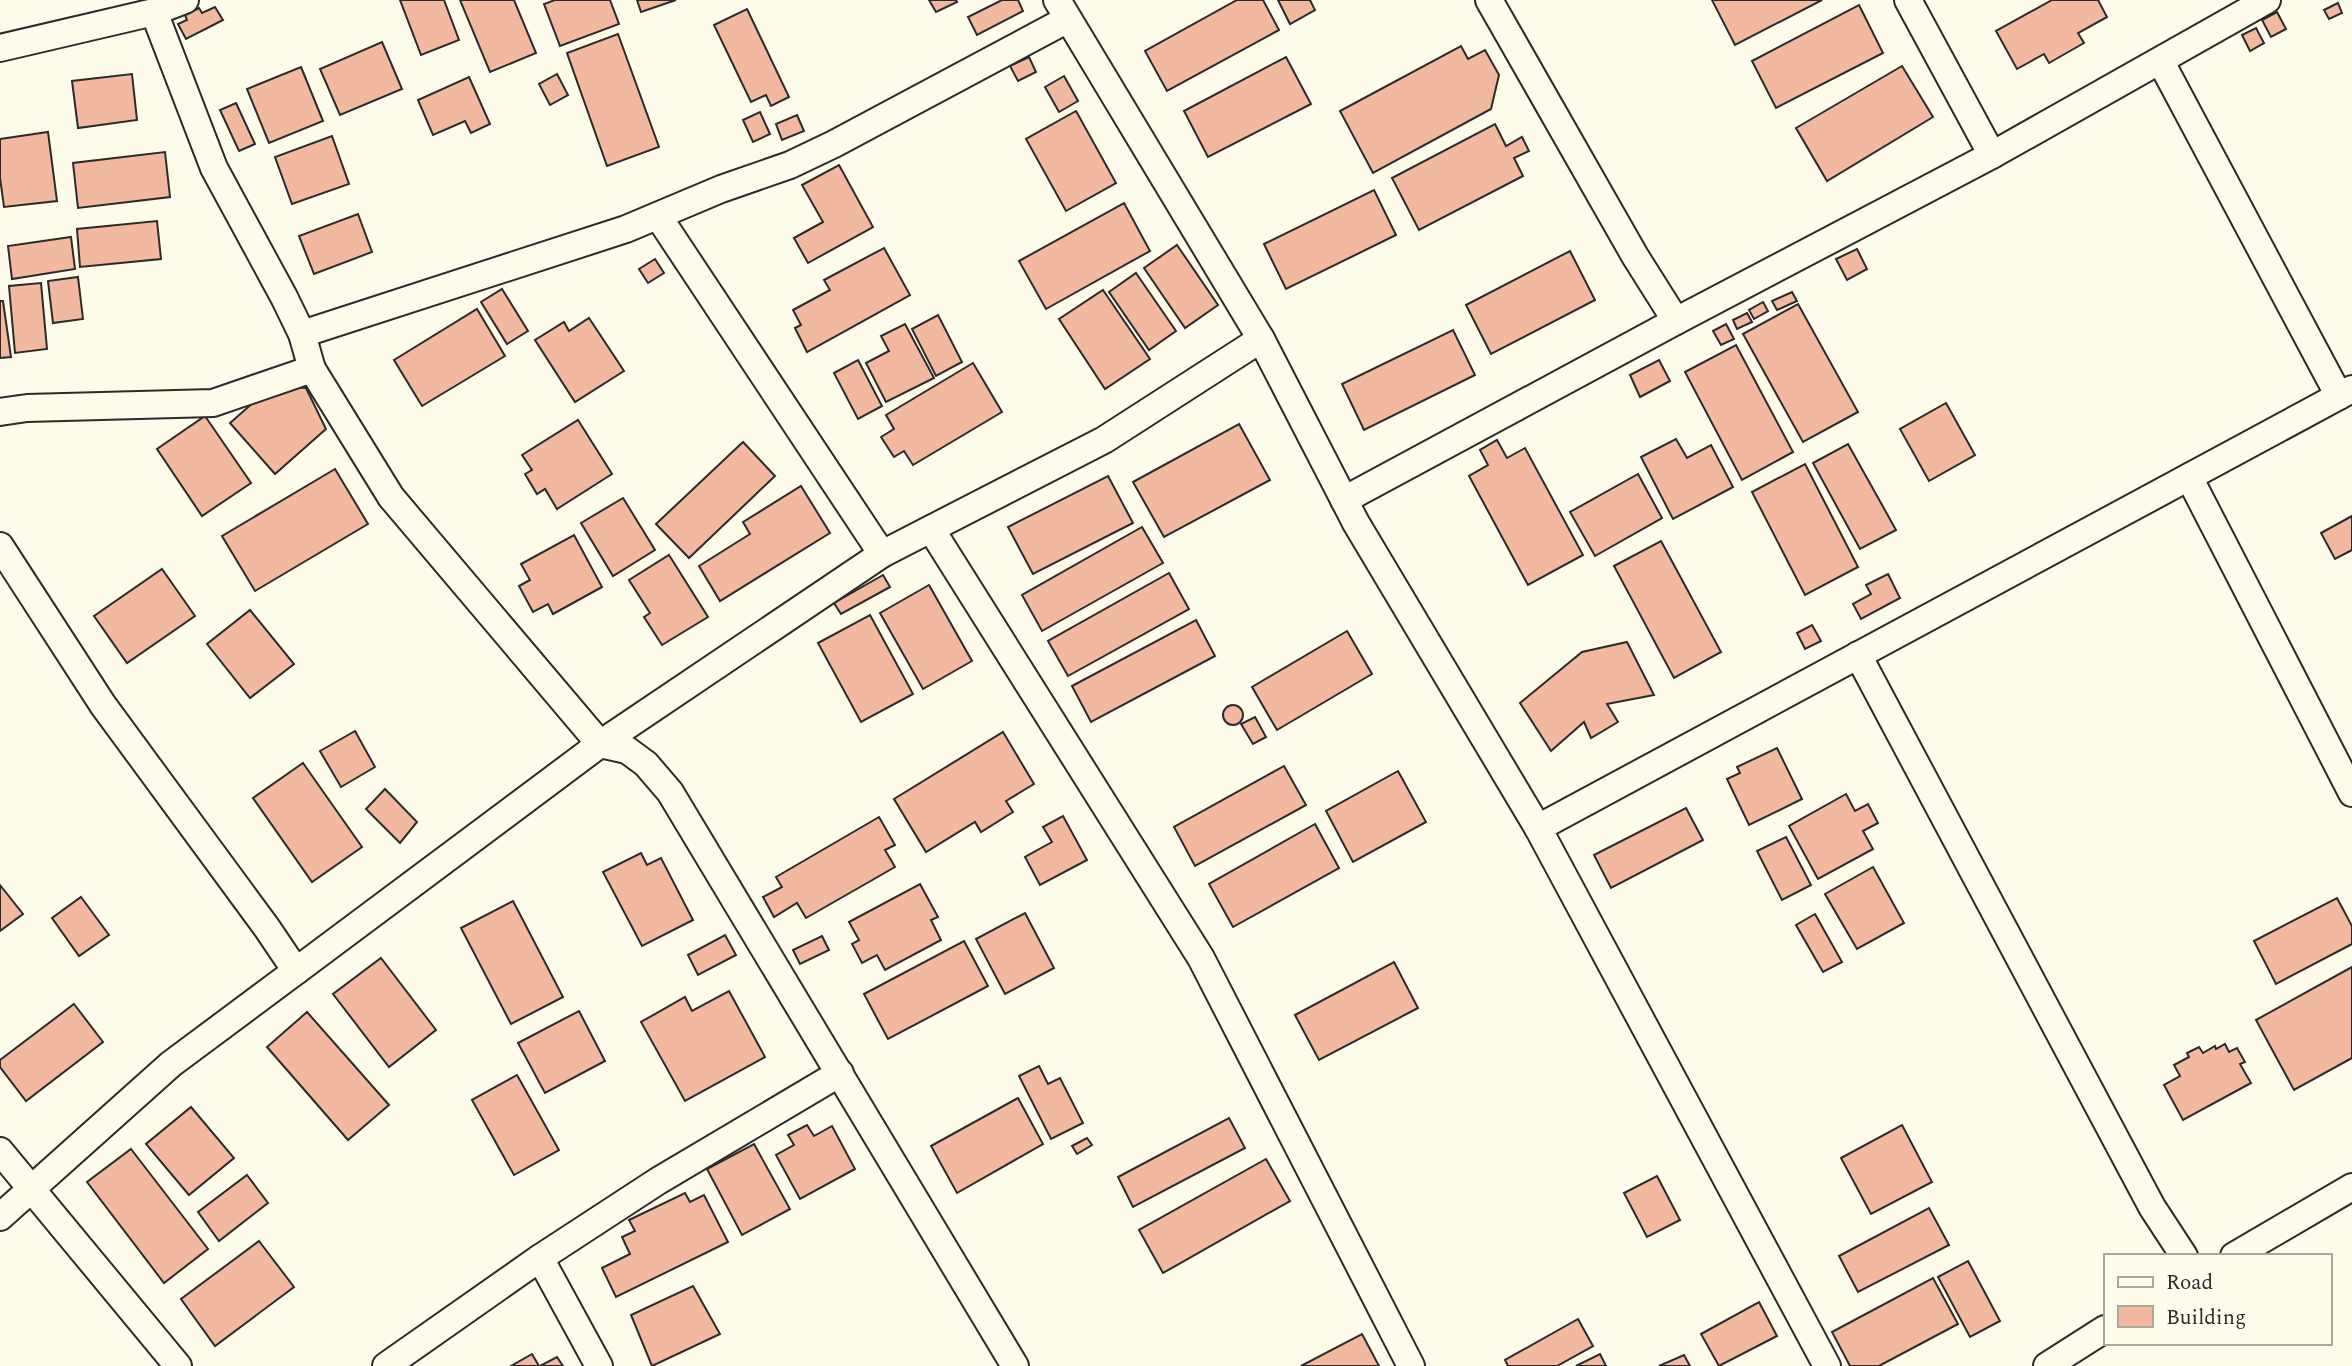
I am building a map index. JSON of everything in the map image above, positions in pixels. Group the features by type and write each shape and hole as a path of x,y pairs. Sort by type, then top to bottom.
{"street":[{"path":"0,48 154,12 185,0"},
{"path":"1489,0 1635,256 1676,321"},
{"path":"1908,0 1992,155"},
{"path":"1344,500 1992,155 2267,0"},
{"path":"302,334 626,229 720,189 790,165 834,144 1062,9 1261,339 1344,500 1538,828 1827,1366"},
{"path":"154,12 214,167 302,334 312,369 391,497 600,744 627,750 646,764 670,792 1015,1366"},
{"path":"1538,828 2346,392 2161,62"},
{"path":"658,216 882,554"},
{"path":"0,1217 172,1064 600,744 882,554 1104,440 1261,339"},
{"path":"0,412 27,408 213,403 312,369"},
{"path":"2189,477 2352,793"},
{"path":"931,529 1201,958 1410,1366"},
{"path":"0,546 103,705 296,971"},
{"path":"1858,655 2152,1207 2183,1254"},
{"path":"387,1366 540,1258 658,1181 841,1073"},
{"path":"0,1151 178,1366"},
{"path":"2237,1254 2352,1187"},
{"path":"540,1258 599,1366"},
{"path":"2047,1366 2104,1330"}],"building":[{"path":"400,0 444,0 459,40 421,55"},
{"path":"460,0 514,0 536,53 490,72"},
{"path":"555,0 610,0 619,24 560,46 544,4"},
{"path":"637,0 676,0 641,12"},
{"path":"929,0 956,0 957,2 936,12"},
{"path":"1002,0 1018,0 1023,11 977,35 968,17"},
{"path":"1237,0 1263,0 1279,30 1167,91 1145,51"},
{"path":"1278,0 1310,0 1315,10 1290,24"},
{"path":"1712,0 1822,0 1735,45"},
{"path":"2052,0 2098,0 2107,17 2078,33 2084,43 2049,63 2044,54 2017,69 1996,31"},
{"path":"2338,3 2342,13 2329,19 2324,10"},
{"path":"1859,5 1883,53 1776,108 1752,61"},
{"path":"215,7 223,20 186,39 178,24 187,20 185,15 199,8 202,13"},
{"path":"747,9 789,97 771,106 766,95 751,102 714,25"},
{"path":"2277,12 2286,29 2271,37 2262,20"},
{"path":"2256,28 2264,43 2250,51 2242,35"},
{"path":"618,34 659,147 607,166 567,53"},
{"path":"382,42 402,89 340,115 320,69"},
{"path":"1461,46 1468,59 1485,50 1499,75 1491,109 1373,173 1340,111"},
{"path":"1029,57 1036,72 1018,81 1010,66"},
{"path":"1286,57 1311,104 1208,157 1184,111"},
{"path":"1902,66 1933,117 1827,181 1796,128"},
{"path":"301,67 323,121 269,143 247,89"},
{"path":"132,74 137,120 78,128 72,81"},
{"path":"557,74 568,95 550,105 539,84"},
{"path":"1064,76 1078,101 1059,112 1045,87"},
{"path":"469,77 490,124 471,133 465,121 433,135 418,100"},
{"path":"236,103 255,144 239,151 220,110"},
{"path":"1076,111 1116,183 1066,211 1026,139"},
{"path":"760,112 770,134 753,142 743,120"},
{"path":"797,115 804,131 782,140 776,124"},
{"path":"1495,124 1506,146 1522,137 1529,151 1514,158 1523,176 1419,230 1392,178"},
{"path":"48,132 57,201 4,207 0,178 0,139"},
{"path":"332,136 349,184 292,204 275,157"},
{"path":"165,152 170,197 78,208 73,163"},
{"path":"839,165 873,227 808,263 794,238 823,222 802,185"},
{"path":"1374,190 1396,235 1286,289 1264,244"},
{"path":"1124,203 1150,251 1046,309 1019,261"},
{"path":"358,214 372,252 314,274 299,236"},
{"path":"157,221 161,259 80,267 77,229"},
{"path":"71,237 75,269 12,279 8,246"},
{"path":"1177,245 1218,305 1185,328 1144,268"},
{"path":"884,248 910,295 807,352 795,328 801,325 793,310 830,290 824,280"},
{"path":"1857,249 1867,269 1847,280 1836,259"},
{"path":"1570,251 1595,300 1491,354 1466,305"},
{"path":"655,259 664,273 648,283 639,269"},
{"path":"1136,273 1176,331 1149,350 1109,292"},
{"path":"78,277 83,319 53,323 48,281"},
{"path":"41,283 47,349 15,353 9,286"},
{"path":"502,289 528,331 507,344 481,302"},
{"path":"1103,290 1150,359 1105,389 1059,319"},
{"path":"1792,292 1797,301 1777,310 1772,301"},
{"path":"0,301 3,301 11,357 0,358"},
{"path":"1763,302 1768,311 1754,319 1749,310"},
{"path":"1798,304 1858,412 1803,442 1743,334"},
{"path":"477,309 505,356 422,406 394,360"},
{"path":"1747,313 1752,322 1737,329 1733,320"},
{"path":"938,315 962,362 936,376 912,329"},
{"path":"589,318 624,371 575,402 535,340 564,322 569,331"},
{"path":"905,324 934,378 886,402 866,363 889,351 881,336"},
{"path":"1726,324 1734,339 1721,345 1713,331"},
{"path":"1453,330 1475,375 1364,430 1342,384"},
{"path":"1736,345 1793,452 1742,480 1685,372"},
{"path":"858,360 882,406 858,419 834,373"},
{"path":"1659,360 1670,381 1640,397 1630,375"},
{"path":"973,363 1002,412 913,465 904,451 894,457 881,437 894,429 886,415"},
{"path":"272,386 306,388 326,429 275,474 230,423"},
{"path":"1946,403 1975,455 1929,481 1900,429"},
{"path":"205,416 251,483 202,516 157,449"},
{"path":"578,420 612,474 557,509 545,489 537,494 525,474 532,470 522,455"},
{"path":"1239,424 1270,480 1164,537 1133,482"},
{"path":"1676,439 1687,458 1711,445 1733,487 1673,519 1641,457"},
{"path":"1497,440 1507,458 1525,448 1583,555 1528,585 1469,476 1488,465 1480,450"},
{"path":"743,442 775,476 689,558 656,524"},
{"path":"1848,444 1896,530 1860,549 1813,463"},
{"path":"1805,464 1858,567 1805,595 1752,492"},
{"path":"335,469 368,524 255,591 222,536"},
{"path":"1638,474 1662,518 1595,556 1570,512"},
{"path":"1108,476 1133,523 1033,574 1008,527"},
{"path":"801,486 830,533 720,601 699,566 750,534 743,522"},
{"path":"623,498 655,550 613,576 581,523"},
{"path":"2352,516 2352,550 2335,559 2321,533"},
{"path":"1142,527 1163,563 1042,631 1022,595"},
{"path":"574,535 602,587 553,614 548,604 533,612 519,586 530,580 521,564"},
{"path":"1661,541 1721,652 1674,678 1614,566"},
{"path":"669,555 708,617 662,645 644,617 650,613 629,580"},
{"path":"162,569 195,616 127,663 94,616"},
{"path":"1169,573 1189,609 1068,676 1048,641"},
{"path":"1888,574 1900,598 1861,619 1853,604 1871,594 1866,585"},
{"path":"883,575 890,587 841,614 834,603"},
{"path":"929,585 972,661 923,689 880,613"},
{"path":"250,610 294,664 250,698 207,644"},
{"path":"870,615 913,694 861,722 818,643"},
{"path":"1196,620 1215,656 1091,722 1072,686"},
{"path":"1812,625 1821,641 1805,649 1797,633"},
{"path":"1347,631 1372,674 1277,730 1252,687"},
{"path":"1627,642 1654,695 1607,704 1618,722 1591,738 1584,722 1551,751 1520,703 1582,652"},
{"path":"1233,705 1240,708 1243,715 1240,722 1233,725 1226,722 1223,715 1226,708"},
{"path":"1255,717 1266,737 1253,744 1241,724"},
{"path":"355,731 375,767 341,787 320,751"},
{"path":"1003,732 1034,784 1006,801 1013,812 981,832 975,822 926,852 894,799"},
{"path":"1777,748 1802,799 1749,825 1727,779 1740,773 1737,767"},
{"path":"303,763 362,847 312,882 253,798"},
{"path":"1284,766 1306,805 1195,866 1174,827"},
{"path":"1398,771 1426,822 1353,862 1326,811"},
{"path":"385,789 417,822 400,843 366,809"},
{"path":"1846,794 1855,811 1868,804 1878,823 1863,831 1873,849 1818,879 1789,826"},
{"path":"1686,808 1703,840 1611,888 1594,855"},
{"path":"1063,816 1087,860 1040,885 1025,857 1052,842 1043,827"},
{"path":"879,817 895,845 885,850 895,867 806,918 797,903 774,917 763,897 782,887 776,877"},
{"path":"1315,824 1339,868 1233,927 1209,884"},
{"path":"1786,837 1811,885 1782,900 1757,851"},
{"path":"641,853 647,865 661,858 693,920 642,946 603,872"},
{"path":"1873,867 1904,923 1857,949 1825,894"},
{"path":"920,884 938,917 931,920 941,940 885,970 877,955 862,963 852,944 859,940 849,922"},
{"path":"0,885 23,914 0,931"},
{"path":"81,897 109,935 79,956 52,918"},
{"path":"2337,898 2352,926 2352,944 2276,984 2254,941"},
{"path":"513,901 563,997 511,1024 461,928"},
{"path":"1025,913 1054,968 1005,994 976,939"},
{"path":"1815,914 1842,962 1823,972 1796,925"},
{"path":"725,935 736,955 698,975 688,955"},
{"path":"822,936 829,950 800,964 793,950"},
{"path":"964,941 988,986 888,1039 864,994"},
{"path":"381,958 436,1030 389,1067 333,994"},
{"path":"1394,962 1418,1008 1319,1060 1295,1015"},
{"path":"2352,967 2352,1058 2294,1090 2256,1020"},
{"path":"729,991 765,1057 685,1101 641,1022 685,997 692,1011"},
{"path":"74,1004 103,1042 26,1101 0,1067 0,1060"},
{"path":"579,1011 605,1061 545,1093 518,1043"},
{"path":"307,1012 389,1105 348,1140 267,1047"},
{"path":"2225,1044 2229,1052 2237,1048 2245,1062 2240,1064 2251,1083 2183,1120 2164,1085 2180,1076 2174,1065 2189,1057 2187,1053 2199,1047 2203,1053"},
{"path":"1039,1066 1048,1084 1060,1078 1083,1123 1051,1139 1019,1076"},
{"path":"517,1075 559,1150 514,1175 472,1100"},
{"path":"1018,1098 1043,1144 957,1193 931,1146"},
{"path":"191,1107 234,1158 189,1195 146,1144"},
{"path":"1229,1118 1245,1148 1133,1207 1118,1177"},
{"path":"807,1125 814,1136 832,1126 855,1169 800,1199 776,1155 794,1145 788,1135"},
{"path":"1902,1125 1932,1182 1871,1214 1841,1158"},
{"path":"1087,1138 1092,1145 1077,1154 1072,1146"},
{"path":"754,1144 790,1209 742,1235 707,1169"},
{"path":"131,1149 208,1249 164,1283 87,1182"},
{"path":"1266,1159 1290,1201 1163,1273 1139,1230"},
{"path":"247,1175 268,1203 219,1241 198,1212"},
{"path":"1657,1176 1680,1220 1647,1237 1624,1193"},
{"path":"685,1193 690,1202 704,1195 728,1242 616,1297 602,1268 630,1254 622,1237 635,1231 629,1220"},
{"path":"1929,1208 1949,1245 1858,1292 1839,1256"},
{"path":"259,1241 294,1287 215,1346 181,1299"},
{"path":"1968,1261 2000,1321 1970,1337 1938,1277"},
{"path":"1933,1278 1958,1324 1879,1366 1850,1366 1832,1332"},
{"path":"693,1286 720,1334 652,1366 631,1315"},
{"path":"1759,1302 1777,1336 1719,1366 1701,1334"},
{"path":"1578,1319 1593,1346 1557,1366 1508,1366 1505,1360"},
{"path":"1362,1334 1379,1366 1301,1366"},
{"path":"532,1354 539,1366 511,1366"},
{"path":"1600,1354 1606,1366 1576,1366"},
{"path":"1684,1355 1690,1366 1659,1366"},
{"path":"557,1357 563,1366 540,1366"}]}
